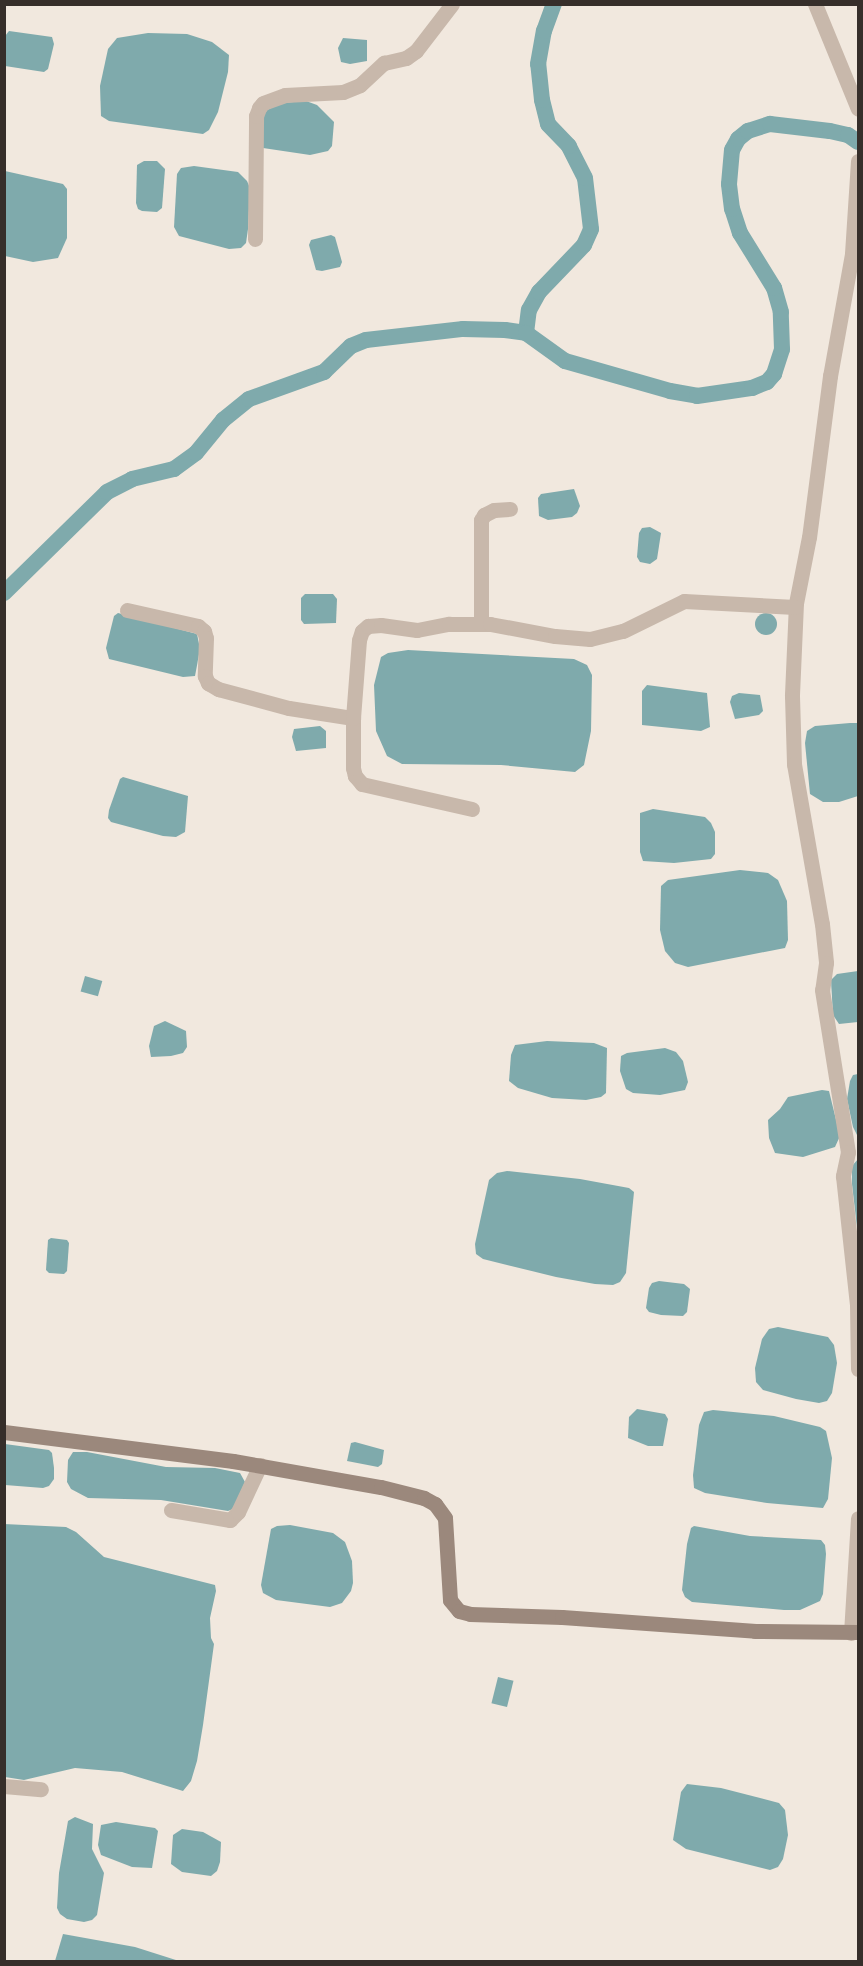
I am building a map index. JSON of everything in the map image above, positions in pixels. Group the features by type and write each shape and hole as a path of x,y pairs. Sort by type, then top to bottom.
{"street":[{"path":"255,239 256,116 263,103 285,94 343,92 360,85 384,63 406,58 416,51 452,4"},
{"path":"815,4 858,109"},
{"path":"858,169 852,254 830,376 809,537 795,607 792,696 794,764 822,924 826,963 822,990 848,1152 843,1176 857,1304 858,1369"},
{"path":"481,623 481,520 484,515 494,510 510,509"},
{"path":"472,808 362,784 353,768 353,718 359,640 368,626 381,625 417,630 449,624 481,623 590,639 623,631 684,601 795,607"},
{"path":"127,610 198,626 204,631 206,638 205,676 208,683 218,689 289,708 353,718"},
{"path":"4,1432 260,1466 389,1489 435,1504 445,1518 447,1587 450,1600 459,1611 470,1614 562,1617 755,1631 854,1632 858,1518"},
{"path":"171,1510 230,1520 238,1512 260,1466"},
{"path":"4,1786 41,1789"}],"water":[{"path":"9,31 52,37 54,44 48,69 44,72 5,66 5,36"},
{"path":"148,33 187,34 212,42 229,55 228,72 218,112 209,130 203,134 109,121 101,116 100,86 108,49 117,38"},
{"path":"343,38 367,40 367,61 350,64 341,62 338,48"},
{"path":"306,101 317,105 334,122 332,146 328,151 310,155 263,148 261,127 265,111 281,103"},
{"path":"144,161 157,161 165,169 162,208 157,212 142,211 138,209 136,203 137,165"},
{"path":"194,166 238,172 247,181 250,188 248,229 246,243 241,248 229,249 179,236 174,227 177,174 181,168"},
{"path":"5,171 63,184 67,189 67,238 58,258 33,262 5,256"},
{"path":"331,235 335,237 342,262 340,267 316,270 309,245 311,240"},
{"path":"574,489 580,506 572,517 548,520 539,516 538,498 541,494"},
{"path":"650,527 661,533 657,559 650,564 640,562 637,557 639,533 642,528"},
{"path":"305,594 333,594 337,599 336,623 304,624 301,620 301,598"},
{"path":"118,613 197,634 200,649 195,676 183,677 109,659 106,648 114,616"},
{"path":"766,613 774,616 777,624 774,632 766,635 758,632 755,624 758,616"},
{"path":"408,650 574,659 587,665 592,675 591,731 584,765 575,772 501,765 402,764 387,756 376,731 374,685 381,657 388,653"},
{"path":"647,685 707,693 710,727 701,731 642,725 642,691"},
{"path":"739,693 760,695 763,711 759,715 735,719 730,702 732,696"},
{"path":"858,723 858,796 839,802 823,802 810,794 805,743 807,731 815,726"},
{"path":"320,726 326,731 326,748 296,751 292,737 294,729"},
{"path":"123,777 188,796 185,832 176,837 163,836 111,822 108,818 109,810 120,779"},
{"path":"653,809 705,817 715,832 715,854 711,859 674,863 643,861 640,852 640,813"},
{"path":"740,870 768,873 778,880 787,901 788,940 785,948 688,967 675,963 665,951 660,930 661,886 668,880"},
{"path":"858,971 858,1022 839,1024 833,1015 831,980 837,974"},
{"path":"85,976 102,981 98,996 81,991"},
{"path":"165,1021 186,1031 187,1047 183,1053 151,1057 149,1046 154,1026"},
{"path":"547,1041 594,1043 607,1048 606,1093 601,1097 586,1100 552,1098 518,1088 509,1081 511,1055 515,1045"},
{"path":"665,1048 676,1052 683,1061 688,1082 685,1090 660,1095 633,1093 626,1089 620,1071 621,1056 627,1053"},
{"path":"858,1074 858,1137 853,1127 847,1099 850,1081 853,1075"},
{"path":"822,1090 829,1091 840,1136 835,1147 803,1157 775,1153 769,1138 768,1120 780,1109 788,1097"},
{"path":"858,1159 858,1236 852,1166"},
{"path":"507,1171 580,1179 629,1188 634,1192 626,1273 620,1282 613,1285 595,1284 556,1277 483,1259 476,1254 475,1244 489,1180 497,1173"},
{"path":"51,1238 67,1240 69,1243 67,1271 64,1274 49,1273 46,1270 48,1240"},
{"path":"659,1281 684,1284 690,1289 687,1312 683,1316 661,1315 649,1312 646,1308 649,1288 652,1283"},
{"path":"778,1327 828,1337 834,1345 837,1363 832,1393 827,1401 819,1403 796,1399 763,1390 756,1382 755,1368 762,1339 769,1329"},
{"path":"637,1409 665,1414 668,1419 663,1446 648,1446 628,1438 629,1417"},
{"path":"713,1410 774,1416 820,1427 826,1431 832,1458 828,1499 823,1508 767,1503 705,1493 694,1488 693,1475 699,1425 704,1412"},
{"path":"355,1442 384,1450 382,1464 378,1467 347,1461 351,1443"},
{"path":"5,1444 49,1450 52,1453 54,1479 49,1486 43,1488 5,1485"},
{"path":"73,1452 87,1452 166,1467 215,1468 240,1473 245,1482 233,1509 228,1511 161,1500 88,1498 71,1489 67,1482 68,1460"},
{"path":"4,1524 66,1527 76,1532 104,1557 215,1585 216,1591 210,1618 211,1638 214,1644 203,1725 191,1781 183,1791 122,1772 75,1768 24,1780 5,1777"},
{"path":"290,1525 333,1533 345,1542 352,1561 353,1583 351,1591 342,1603 330,1607 276,1600 263,1593 261,1585 271,1529"},
{"path":"694,1526 750,1536 821,1540 825,1545 826,1554 823,1594 820,1601 800,1610 692,1602 685,1597 682,1590 687,1544 691,1528"},
{"path":"498,1677 514,1681 507,1707 491,1703"},
{"path":"687,1784 721,1788 779,1803 785,1810 788,1835 783,1859 778,1867 770,1870 686,1849 673,1840 681,1792"},
{"path":"75,1817 93,1824 92,1849 104,1873 97,1915 92,1920 84,1922 67,1919 60,1914 57,1908 59,1873 68,1821"},
{"path":"116,1822 155,1828 158,1831 152,1868 132,1867 101,1855 98,1845 101,1825"},
{"path":"182,1829 203,1832 221,1842 220,1862 217,1871 211,1876 182,1872 171,1864 173,1835"},
{"path":"63,1934 135,1947 179,1961 55,1961"}],"waterway":[{"path":"526,333 529,310 539,292 584,245 591,229 585,178 569,146 548,124 542,100 538,64 544,31 554,4"},
{"path":"4,593 107,492 132,479 174,469 196,453 223,420 249,399 324,372 351,346 366,340 463,329 505,330 526,333 565,361 670,391 697,396 752,388 767,382 774,374 782,349 781,312 774,288 740,233 732,209 729,184 732,150 738,139 748,131 770,124 830,131 848,135 858,142"}]}
